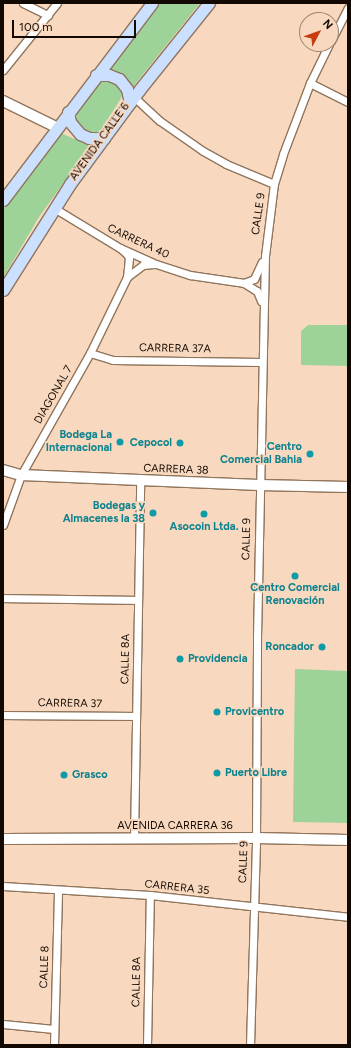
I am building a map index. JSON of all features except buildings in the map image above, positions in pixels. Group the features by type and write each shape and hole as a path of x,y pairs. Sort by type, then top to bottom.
{"main road":[{"path":"3,200 68,112 152,3"},
{"name":"AVENIDA CALLE 6","path":"3,290 54,208 104,138 132,100 209,3"},
{"path":"96,75 108,75 118,79 127,89 132,100"},
{"path":"68,112 70,122 80,134 89,138 104,138"}],"street":[{"path":"23,3 48,15"},
{"path":"3,70 57,3"},
{"path":"339,25 348,8"},
{"name":"CALLE 9","path":"250,1045 256,838 259,485 262,306 265,256 274,184 293,124 325,52"},
{"path":"310,83 348,102"},
{"path":"132,100 202,151 226,164 274,184"},
{"path":"3,101 56,128"},
{"name":"CARRERA 40","path":"54,208 120,248 156,264 190,275 244,283"},
{"name":"DIAGONAL 7","path":"3,525 21,475 90,353 127,277 129,258 120,248"},
{"path":"244,283 254,279 265,256"},
{"name":"DIAGONAL 7","path":"127,277 143,265 156,264"},
{"path":"244,283 257,291 262,306"},
{"name":"CARRERA 37A","path":"90,353 113,360 261,362"},
{"name":"CARRERA 38","path":"3,470 21,475 259,485 348,487"},
{"name":"CALLE 8A","path":"134,838 140,480"},
{"path":"3,598 138,600"},
{"name":"CARRERA 37","path":"3,714 136,716"},
{"name":"AVENIDA CARRERA 36","path":"3,839 256,838 348,840"},
{"name":"CARRERA 35","path":"3,886 150,896 348,917"},
{"name":"CALLE 8","path":"54,1045 58,890"},
{"name":"CALLE 8A","path":"147,1045 150,896"},
{"path":"3,1024 54,1029"}],"green space":[{"path":"159,3 200,3 132,88 107,70"},
{"path":"100,79 116,81 123,93 97,136 83,131 76,124 76,118 79,107"},
{"path":"61,133 90,146 39,217 3,278 3,209 31,170"},
{"path":"308,325 348,325 348,366 301,365 301,331"},
{"path":"295,669 348,671 348,823 293,822"}],"place":[{"name":"Bodega La Internacional","path":"120,442"},
{"name":"Cepocol","path":"180,443"},
{"name":"Centro Comercial Bahia","path":"310,454"},
{"name":"Bodegas y Almacenes la 38","path":"153,513"},
{"name":"Asocoin Ltda.","path":"204,514"},
{"name":"Centro Comercial Renovación","path":"295,576"},
{"name":"Roncador","path":"322,647"},
{"name":"Providencia","path":"180,659"},
{"name":"Provicentro","path":"217,712"},
{"name":"Puerto Libre","path":"217,773"},
{"name":"Grasco","path":"64,775"}]}
